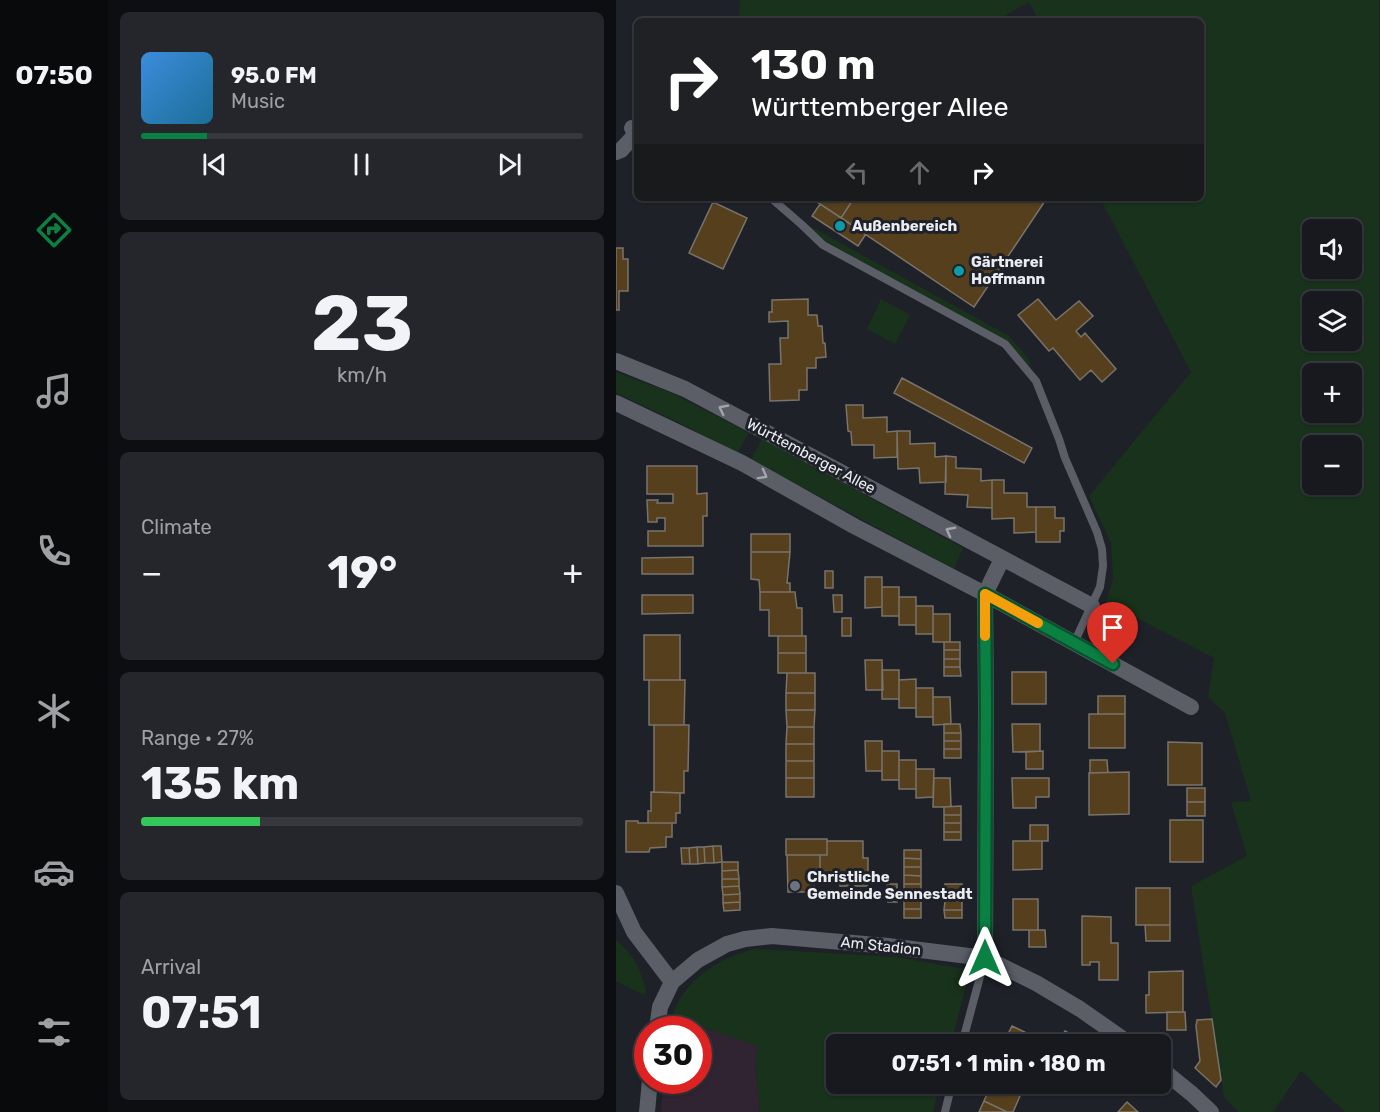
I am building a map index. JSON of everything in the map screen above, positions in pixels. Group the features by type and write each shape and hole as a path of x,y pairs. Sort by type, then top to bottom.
{"street":[{"path":"616,152 621,150 634,133"},
{"name":"Württemberger Allee","path":"616,361 685,389 1092,606"},
{"path":"616,403 742,463 854,526 985,594 1191,707"},
{"path":"985,958 985,594 1002,559"},
{"path":"616,893 634,932 672,982"},
{"name":"Am Stadion","path":"659,1016 660,1007 672,982 698,960 727,944 772,936 888,946 985,958 1036,983 1080,1009 1116,1034"},
{"path":"1171,1077 1210,1112"},
{"path":"647,1112 649,1094"}],"lane":[{"path":"775,201 823,245 1005,344 1036,381 1065,458 1098,532 1102,549 1103,567 1100,587 1075,643"},
{"path":"965,1034 985,958"},
{"path":"945,1112 949,1094"}],"shaded area":[{"path":"712,1030 758,1046 756,1072 760,1112 661,1112 663,1094 712,1094"}],"green space":[{"path":"740,0 1379,0 1379,1112 1345,1112 1301,1071 1273,1112 1238,1112 1224,1097 1191,886 1247,856 1231,802 1251,801 1225,713 1208,697 1214,658 1106,602 1113,579 1111,543 1089,496 1191,372 1102,201 1204,201 1204,18 1037,18 1029,2 1000,18 739,18"},
{"path":"806,224 1009,336 1028,358 1032,369 1008,343 825,241"},
{"path":"881,299 910,315 895,344 867,329"},
{"path":"616,372 674,394 749,433 737,453 616,393"},
{"path":"762,439 963,548 954,569 751,460"},
{"path":"616,940 632,957 639,970 646,992 644,995 616,981"},
{"path":"756,949 897,957 970,970 954,1034 826,1034 826,1094 937,1094 933,1112 760,1112 756,1072 757,1046 712,1030 712,1016 672,1016 678,1003 695,980 716,964"}],"building":[{"path":"816,201 852,201 841,218"},
{"name":"Gärtnerei Hoffmann","path":"852,201 1045,201 974,307 841,218"},
{"path":"713,202 747,218 723,269 689,253"},
{"name":"Außenbereich","path":"820,204 866,234 858,246 812,216"},
{"path":"616,248 623,248 623,259 628,259 628,291 619,291 619,310 616,310"},
{"path":"808,299 808,315 817,315 818,326 822,326 826,357 816,358 816,368 807,368 807,390 799,390 799,400 770,401 769,364 781,364 780,338 788,338 788,321 769,322 772,300"},
{"path":"1038,299 1056,320 1079,301 1093,316 1076,331 1081,337 1085,333 1116,369 1102,382 1091,370 1080,380 1053,348 1049,351 1018,315"},
{"path":"902,378 1032,448 1024,463 894,393"},
{"path":"846,405 863,405 863,418 887,417 887,432 897,431 897,457 874,458 874,445 852,445 851,432 848,431"},
{"path":"897,431 910,431 910,444 935,443 935,457 946,456 946,482 920,483 919,468 898,469"},
{"path":"946,456 956,457 956,468 981,469 981,481 992,480 992,508 967,507 968,495 945,494"},
{"path":"647,466 697,466 697,494 707,493 707,516 703,516 703,546 648,546 648,531 665,531 665,518 657,518 657,522 648,522 647,500 658,500 657,503 673,503 673,494 647,494"},
{"path":"992,480 1004,480 1004,493 1027,493 1027,507 1036,507 1036,532 1014,533 1014,518 992,519"},
{"path":"1036,507 1055,507 1055,518 1064,518 1064,531 1060,531 1060,542 1036,542"},
{"path":"751,534 790,534 790,552 751,552"},
{"path":"751,552 790,552 787,583 790,583 790,592 760,592 759,580 751,579"},
{"path":"693,557 693,574 642,574 642,558"},
{"path":"825,571 833,571 833,588 825,588"},
{"path":"865,577 882,577 882,607 865,608"},
{"path":"882,587 899,587 899,616 882,616"},
{"path":"760,592 795,592 797,608 802,608 802,636 769,636 769,610 760,610"},
{"path":"642,595 693,595 693,613 642,614"},
{"path":"833,595 842,595 842,612 834,612"},
{"path":"899,597 916,597 916,625 899,625"},
{"path":"916,606 933,606 933,634 916,634"},
{"path":"933,614 950,614 950,642 933,642"},
{"path":"842,618 851,618 851,636 842,636"},
{"path":"644,635 680,635 680,680 644,680"},
{"path":"778,636 806,636 806,653 778,653"},
{"path":"944,642 960,642 960,650 944,650"},
{"path":"944,650 960,650 960,659 944,659"},
{"path":"778,653 806,653 806,673 778,673"},
{"path":"944,659 960,659 960,667 944,667"},
{"path":"865,660 882,660 883,690 866,690"},
{"path":"944,667 960,667 961,676 944,676"},
{"path":"882,670 899,670 899,699 882,699"},
{"path":"1012,672 1046,672 1046,704 1012,704"},
{"path":"787,673 815,673 815,693 786,693"},
{"path":"916,679 916,708 899,708 899,680"},
{"path":"649,680 685,680 684,725 649,725"},
{"path":"916,688 933,688 933,717 916,717"},
{"path":"786,693 815,693 815,710 786,710"},
{"path":"1098,696 1125,696 1125,714 1098,714"},
{"path":"933,697 950,697 951,724 933,725"},
{"path":"786,710 815,710 814,727 787,727"},
{"path":"1089,714 1125,714 1125,748 1089,748"},
{"path":"944,724 960,724 961,733 944,733"},
{"path":"1012,724 1040,724 1040,751 1013,752"},
{"path":"654,725 689,725 688,771 684,771 684,793 654,792"},
{"path":"787,727 814,727 814,744 786,744"},
{"path":"944,733 961,733 961,741 944,741"},
{"path":"865,741 882,741 882,771 866,771"},
{"path":"944,741 961,741 961,749 944,749"},
{"path":"1168,742 1202,743 1202,785 1168,785"},
{"path":"786,744 814,744 814,761 786,761"},
{"path":"944,749 961,749 961,758 944,758"},
{"path":"882,751 899,751 899,780 882,780"},
{"path":"1043,751 1043,769 1026,769 1026,752"},
{"path":"899,760 916,760 916,789 899,789"},
{"path":"1090,760 1107,760 1108,773 1090,773"},
{"path":"786,761 814,761 814,778 786,778"},
{"path":"916,769 934,769 933,797 916,798"},
{"path":"1129,772 1129,814 1089,815 1089,773"},
{"path":"786,778 814,778 814,797 786,797"},
{"path":"934,778 950,778 951,807 933,807"},
{"path":"1012,778 1049,778 1049,797 1036,797 1036,808 1013,808"},
{"path":"1187,788 1205,788 1205,802 1187,802"},
{"path":"651,792 680,793 680,813 676,813 676,823 648,823 648,811 651,811"},
{"path":"1187,802 1205,802 1205,816 1187,816"},
{"path":"961,806 961,815 944,815 944,807"},
{"path":"944,815 961,815 961,823 944,823"},
{"path":"1170,820 1203,820 1203,862 1170,862"},
{"path":"626,821 672,823 672,837 666,837 666,847 650,848 649,852 626,852"},
{"path":"944,823 961,823 961,832 944,832"},
{"path":"1030,825 1048,825 1048,841 1030,841"},
{"path":"944,832 961,832 961,840 944,840"},
{"path":"786,839 827,839 827,855 786,855"},
{"path":"827,841 863,841 863,858 868,858 868,886 840,886 840,873 820,873 820,855 827,855"},
{"path":"1013,841 1042,841 1042,869 1013,870"},
{"path":"713,846 721,846 722,862 714,863"},
{"path":"713,846 714,863 705,863 704,847"},
{"path":"697,847 704,847 705,863 698,864"},
{"path":"697,847 698,864 690,864 689,848"},
{"path":"681,848 689,848 690,864 682,864"},
{"path":"904,850 921,850 921,859 904,858"},
{"path":"787,855 820,855 820,873 814,873 814,892 788,892"},
{"path":"904,858 921,859 921,867 904,867"},
{"path":"722,862 738,862 738,870 722,871"},
{"path":"904,867 921,867 921,876 904,875"},
{"path":"738,870 739,879 722,879 722,871"},
{"path":"904,875 921,876 921,884 904,884"},
{"path":"722,879 739,879 739,886 722,887"},
{"path":"887,884 897,884 897,902 888,902"},
{"path":"904,884 921,884 921,892 904,892"},
{"path":"945,884 962,884 962,893 945,893"},
{"path":"739,886 740,894 723,895 722,887"},
{"path":"1136,888 1170,888 1170,925 1136,925"},
{"path":"904,892 921,892 921,901 904,901"},
{"path":"945,893 962,893 962,901 945,901"},
{"path":"740,894 740,902 723,903 723,895"},
{"path":"1013,899 1038,899 1038,930 1013,930"},
{"path":"904,901 921,901 921,909 904,909"},
{"path":"945,901 962,901 962,910 944,910"},
{"path":"740,902 740,910 724,911 723,903"},
{"path":"904,909 921,909 921,918 904,918"},
{"path":"944,910 962,910 962,918 945,918"},
{"path":"1082,916 1111,917 1111,943 1118,943 1118,980 1099,980 1099,962 1082,965"},
{"path":"1145,925 1170,925 1170,941 1146,941"},
{"path":"1029,930 1045,930 1046,947 1029,947"},
{"path":"1183,971 1183,1012 1146,1013 1149,972"},
{"path":"1167,1012 1185,1012 1186,1030 1167,1030"},
{"path":"1212,1019 1221,1080 1216,1087 1195,1068 1200,1061 1197,1020"},
{"path":"1012,1026 1029,1034 1008,1034"},
{"path":"987,1094 1020,1096 1013,1112 1007,1112 984,1101"},
{"path":"984,1101 1007,1112 979,1112"},
{"path":"1127,1102 1138,1112 1118,1112"}],"slow traffic":[{"path":"985,636 985,594 1038,623"}],"place":[{"name":"Außenbereich","path":"840,226"},
{"name":"Gärtnerei Hoffmann","path":"959,271"},
{"name":"Christliche Gemeinde Sennestadt","path":"795,886"}],"route":[{"path":"985,958 985,594 1113,664"}]}
